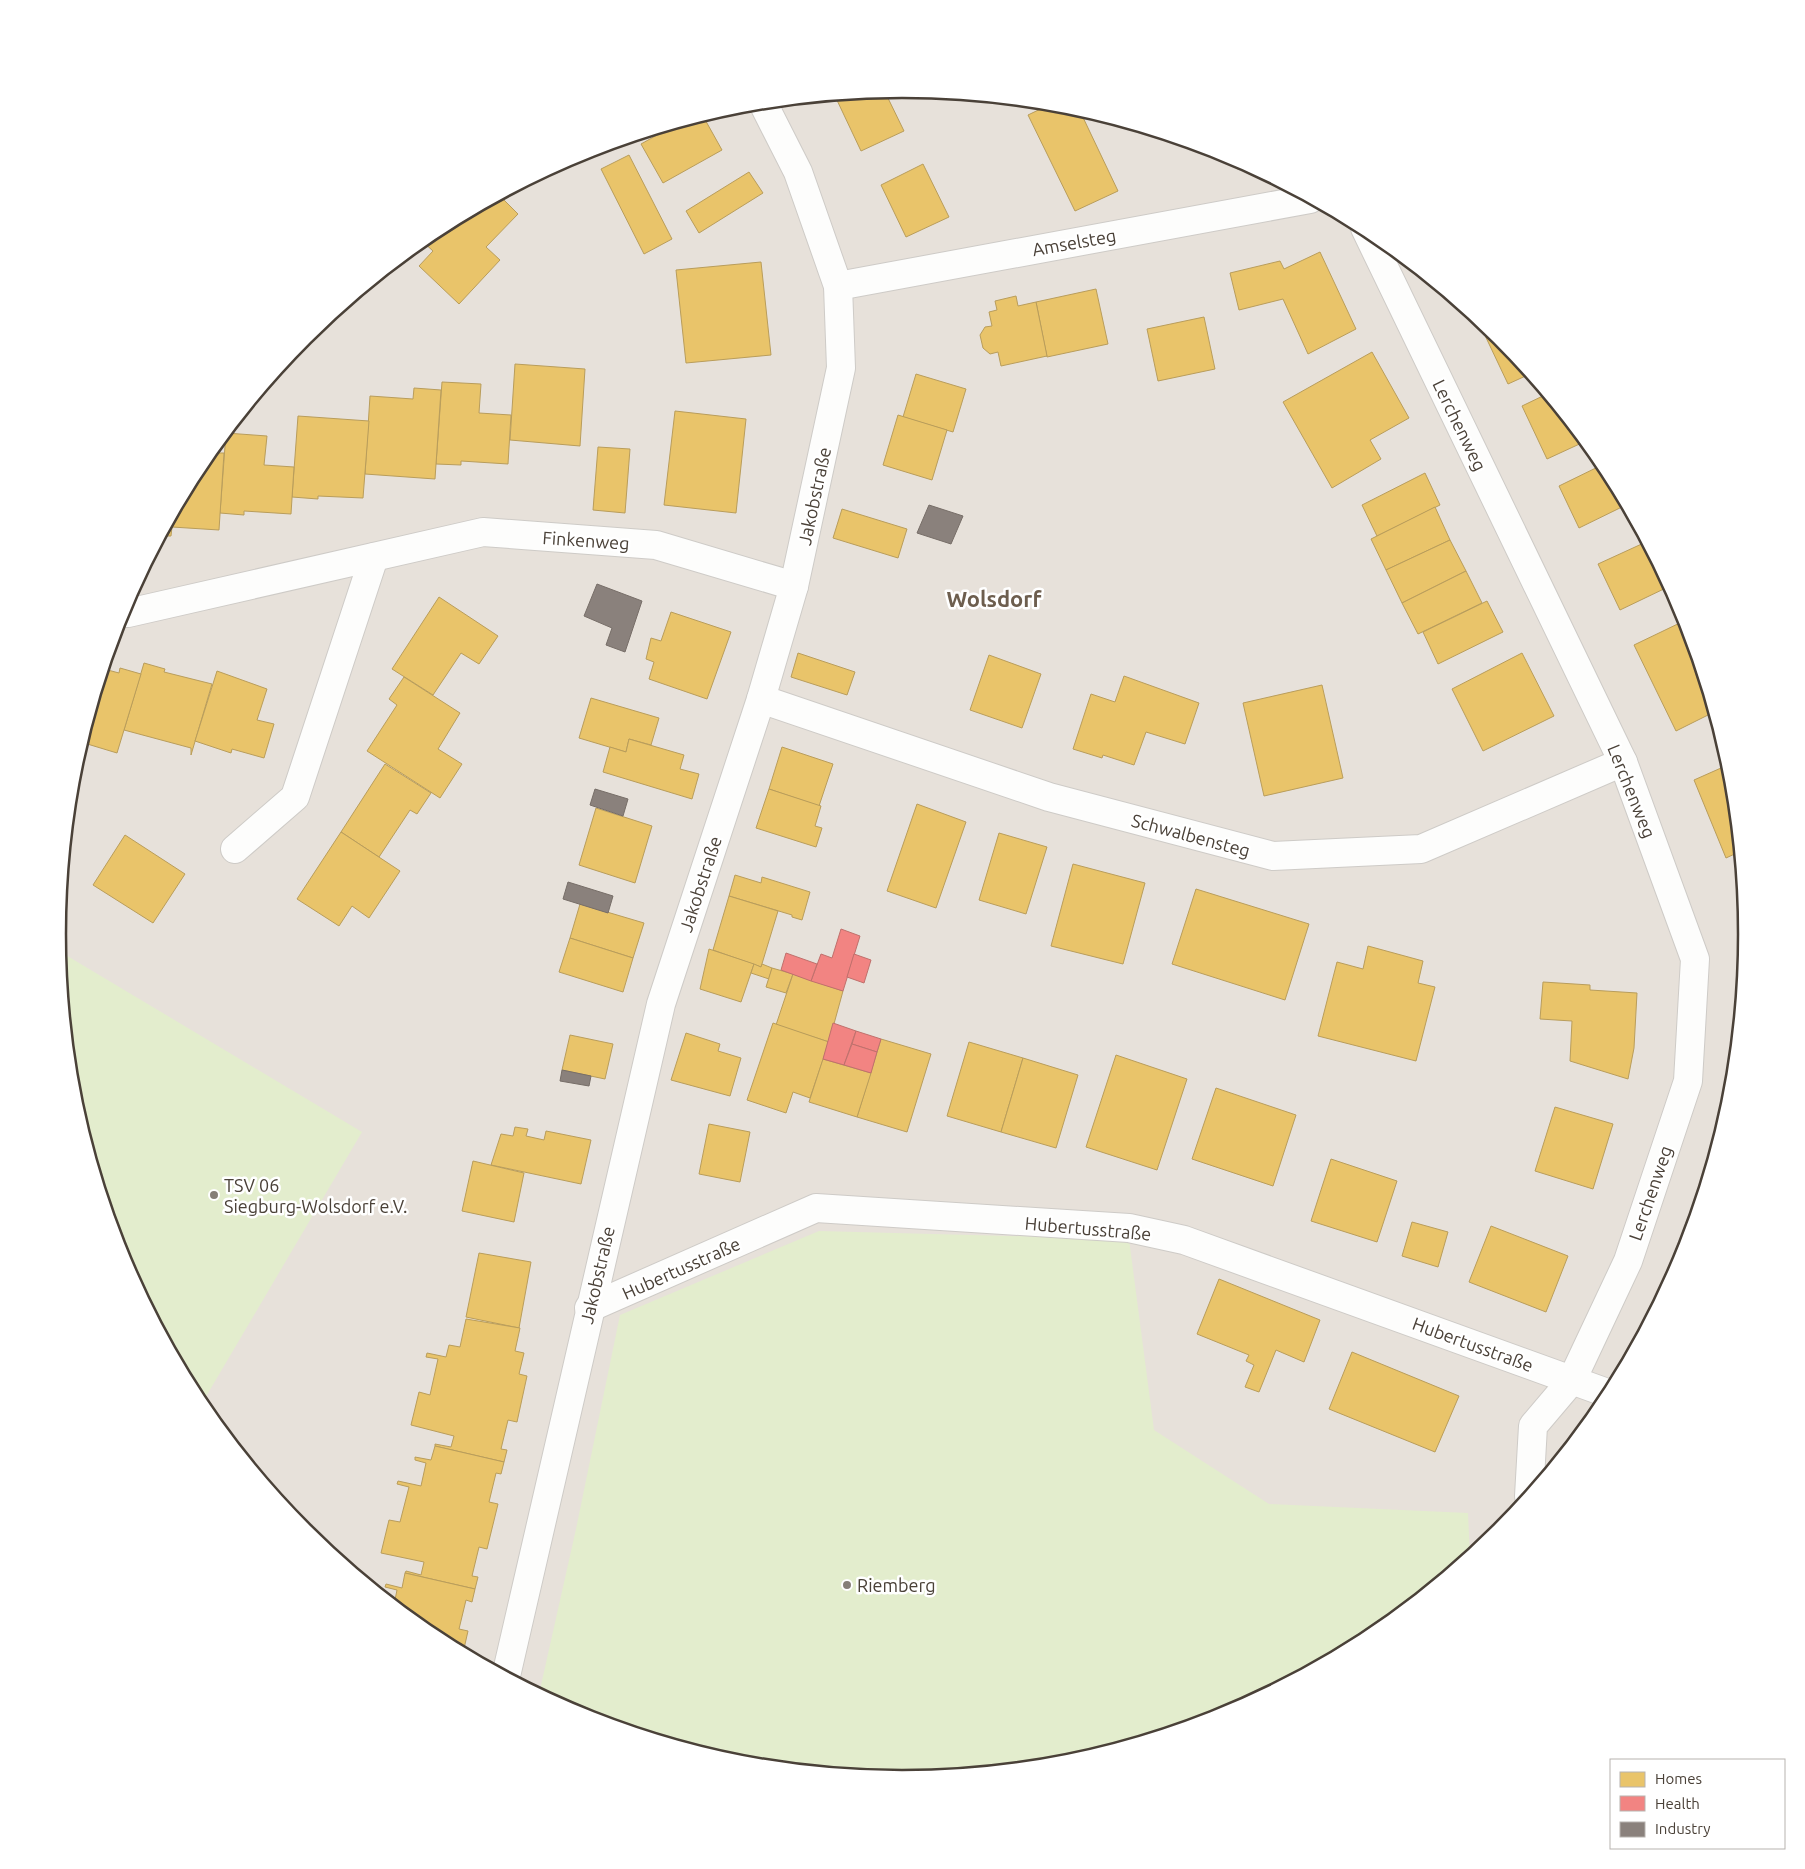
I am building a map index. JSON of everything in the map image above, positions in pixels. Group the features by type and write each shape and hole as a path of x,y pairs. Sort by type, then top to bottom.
{"street":[{"name":"Jakobstraße","path":"507,1671 589,1308 661,1004 761,699 794,586 841,368 838,286 798,172 766,109"},
{"name":"Amselsteg","path":"838,286 1303,200"},
{"name":"Lerchenweg","path":"1372,243 1622,762 1695,959 1688,1081 1628,1261 1572,1380"},
{"name":"Finkenweg","path":"131,612 483,532 656,545 794,586"},
{"path":"235,848 295,797 374,557"},
{"name":"Schwalbensteg","path":"761,699 1049,797 1273,856 1421,848 1622,762"},
{"name":"Hubertusstraße","path":"589,1308 816,1208 1129,1228 1184,1240 1603,1391"},
{"path":"1529,1488 1532,1426 1572,1380"}],"shaded area":[{"path":"902,98 957,100 1012,105 1066,114 1119,127 1223,162 1272,184 1321,210 1367,239 1412,271 1494,343 1531,383 1566,425 1598,470 1627,516 1653,565 1675,614 1694,666 1710,718 1723,771 1732,825 1739,934 1737,989 1732,1044 1723,1098 1710,1151 1675,1255 1653,1304 1627,1353 1598,1399 1566,1444 1494,1526 1454,1563 1412,1598 1367,1630 1321,1659 1272,1685 1223,1707 1171,1726 1119,1742 1066,1755 1012,1764 902,1771 848,1769 793,1764 739,1755 686,1742 582,1707 533,1685 484,1659 438,1630 393,1598 311,1526 274,1486 239,1444 207,1399 178,1353 152,1304 130,1255 111,1203 95,1151 82,1098 73,1044 66,934 68,880 73,825 82,771 95,718 130,614 152,565 178,516 207,470 239,425 311,343 351,306 393,271 438,239 484,210 533,184 582,162 634,143 686,127 739,114 793,105"}],"green space":[{"name":"TSV 06 Siegburg-Wolsdorf e.V.","path":"67,956 362,1132 206,1397 178,1353 152,1304 130,1255 111,1203 95,1151 82,1098 73,1044"},
{"path":"819,1231 1129,1239 1154,1430 1269,1504 1468,1513 1470,1549 1412,1598 1367,1630 1321,1659 1272,1685 1223,1707 1119,1742 1066,1755 1012,1764 902,1771 793,1764 739,1755 686,1742 582,1707 540,1688 576,1529 620,1315"}],"building: Homes":[{"path":"888,99 904,131 861,151 837,101"},
{"path":"1039,110 1083,118 1118,191 1075,211 1028,115"},
{"path":"706,122 722,150 663,183 641,144 654,137"},
{"path":"629,155 672,239 644,254 601,169"},
{"path":"923,164 949,217 906,237 881,185"},
{"path":"749,172 763,193 699,233 686,211"},
{"path":"504,200 518,214 486,247 500,260 459,304 419,266 433,251 428,246"},
{"path":"1320,252 1356,329 1308,354 1283,299 1239,310 1230,273 1280,261 1284,269"},
{"path":"761,262 771,355 686,363 676,270"},
{"path":"1096,289 1108,344 1047,357 1036,302"},
{"path":"1016,296 1018,306 1036,302 1047,356 1001,366 998,352 990,354 983,348 980,335 985,327 992,326 989,312 997,310 995,301"},
{"path":"1204,317 1215,369 1158,381 1147,329"},
{"path":"1484,334 1525,376 1508,384"},
{"path":"1372,352 1409,418 1370,440 1381,459 1332,488 1283,402"},
{"path":"515,364 585,369 580,446 510,440"},
{"path":"916,374 966,389 953,432 903,417"},
{"path":"442,382 481,384 479,413 511,415 508,464 461,461 461,465 436,464"},
{"path":"414,388 441,390 435,479 365,474 370,396 413,399"},
{"path":"1542,396 1580,444 1547,459 1522,406"},
{"path":"675,411 746,419 736,513 664,505"},
{"path":"898,415 947,430 932,480 883,465"},
{"path":"298,416 369,421 363,498 318,496 318,499 292,497"},
{"path":"233,434 267,436 264,465 294,467 291,514 244,511 244,515 220,513 225,444"},
{"path":"598,447 630,449 625,513 593,510"},
{"path":"219,453 224,453 219,530 172,527 207,470"},
{"path":"1596,468 1621,507 1579,528 1559,486"},
{"path":"1425,473 1440,505 1377,536 1362,505"},
{"path":"1435,507 1450,540 1386,570 1371,539"},
{"path":"842,509 907,529 898,558 833,538"},
{"path":"1450,540 1466,571 1402,603 1386,570"},
{"path":"1642,544 1664,589 1620,610 1598,564"},
{"path":"1466,571 1482,603 1418,634 1402,603"},
{"path":"439,597 498,636 479,664 461,653 433,695 392,669"},
{"path":"1487,601 1503,632 1438,664 1423,632"},
{"path":"671,612 731,632 707,699 649,679 654,662 646,659 651,638 661,641"},
{"path":"1679,624 1709,715 1676,731 1634,645"},
{"path":"798,653 855,672 847,695 791,677"},
{"path":"1522,653 1554,716 1483,751 1452,689"},
{"path":"989,655 1041,674 1022,728 970,710"},
{"path":"144,663 165,669 164,672 212,684 191,755 191,748 124,730"},
{"path":"120,668 141,674 117,753 89,744 110,670 119,673"},
{"path":"217,671 267,689 257,720 274,724 264,758 232,749 231,753 195,741"},
{"path":"1124,676 1199,703 1185,744 1146,732 1134,765 1103,755 1102,758 1073,749 1091,694 1115,702"},
{"path":"404,677 460,713 438,749 462,764 440,798 367,751 397,705 389,699"},
{"path":"1322,685 1343,778 1264,796 1243,703"},
{"path":"591,698 659,718 651,745 629,739 626,752 579,738"},
{"path":"629,739 684,755 680,769 699,774 692,799 603,772 610,747 626,752"},
{"path":"782,747 833,764 819,806 769,789"},
{"path":"385,764 431,793 417,814 410,810 379,857 341,832"},
{"path":"1722,767 1732,825 1735,854 1726,858 1694,780"},
{"path":"769,789 821,806 815,826 822,828 816,847 756,828"},
{"path":"917,804 966,822 936,908 887,891"},
{"path":"596,808 652,826 635,883 579,865"},
{"path":"341,832 400,871 369,918 352,906 339,926 297,899"},
{"path":"999,833 1047,847 1026,914 979,900"},
{"path":"125,835 185,874 153,923 93,885"},
{"path":"1073,864 1145,883 1123,964 1051,946"},
{"path":"735,875 761,883 762,877 810,892 802,920 792,917 792,915 729,896"},
{"path":"1196,889 1309,924 1285,1000 1172,964"},
{"path":"729,896 778,911 761,967 713,950"},
{"path":"580,904 644,923 633,958 570,938"},
{"path":"570,938 633,958 623,992 559,972"},
{"path":"1368,946 1423,961 1418,983 1435,987 1416,1061 1318,1036 1337,962 1363,969"},
{"path":"709,949 754,964 741,1002 700,989"},
{"path":"754,964 761,967 762,964 772,968 769,979 751,973"},
{"path":"772,968 793,974 786,993 766,987"},
{"path":"793,974 843,991 829,1042 776,1025"},
{"path":"1543,982 1590,985 1590,990 1637,993 1634,1048 1628,1079 1570,1061 1572,1021 1540,1019"},
{"path":"773,1023 829,1042 810,1098 793,1092 786,1113 747,1100"},
{"path":"686,1033 720,1044 718,1051 741,1058 730,1096 671,1080"},
{"path":"570,1035 613,1044 605,1079 562,1070"},
{"path":"881,1039 931,1054 907,1132 857,1117"},
{"path":"969,1042 1023,1058 1001,1132 947,1116"},
{"path":"1116,1055 1187,1079 1157,1170 1086,1147"},
{"path":"1023,1058 1078,1075 1056,1148 1001,1132"},
{"path":"823,1059 871,1073 857,1117 809,1102"},
{"path":"1216,1088 1296,1115 1273,1186 1192,1159"},
{"path":"1555,1107 1613,1124 1593,1189 1535,1171"},
{"path":"709,1124 750,1132 740,1182 699,1174"},
{"path":"515,1127 528,1129 526,1136 544,1140 546,1131 591,1140 581,1184 491,1165 501,1134 513,1136"},
{"path":"1331,1159 1397,1181 1377,1242 1311,1221"},
{"path":"473,1161 524,1173 514,1222 462,1211"},
{"path":"1412,1222 1448,1232 1438,1267 1402,1256"},
{"path":"1491,1226 1568,1256 1546,1312 1469,1282"},
{"path":"479,1253 531,1262 519,1328 466,1317"},
{"path":"1219,1279 1320,1320 1304,1362 1276,1350 1259,1392 1245,1387 1254,1365 1246,1361 1249,1355 1197,1334"},
{"path":"466,1319 520,1328 515,1351 524,1353 519,1374 527,1376 517,1422 508,1420 501,1449 507,1450 504,1462 435,1446 435,1444 451,1447 454,1436 411,1425 419,1392 430,1395 438,1359 426,1357 427,1353 446,1357 449,1345 460,1347"},
{"path":"1352,1352 1459,1396 1435,1452 1329,1409"},
{"path":"435,1446 504,1462 501,1474 496,1473 489,1502 498,1504 487,1549 479,1547 472,1576 478,1577 475,1589 405,1573 406,1571 421,1575 424,1562 381,1553 389,1520 400,1522 409,1487 397,1484 398,1481 421,1486 426,1463 415,1460 415,1457 431,1460"},
{"path":"405,1573 475,1589 472,1602 466,1600 459,1629 468,1631 464,1647 395,1599 397,1590 385,1587 386,1584 402,1588"}],"building: Health":[{"path":"841,929 860,936 843,991 811,981 821,954 832,958"},
{"path":"786,953 817,964 811,981 781,970"},
{"path":"854,954 871,960 864,983 847,977"},
{"path":"833,1023 856,1031 844,1065 823,1059"},
{"path":"856,1031 881,1039 877,1052 852,1044"},
{"path":"852,1044 877,1052 871,1073 844,1065"}],"building: Industry":[{"path":"929,505 963,516 951,544 917,533"},
{"path":"597,584 642,601 625,652 606,645 612,628 584,616"},
{"path":"595,789 628,799 623,816 590,805"},
{"path":"568,882 613,896 608,913 563,899"},
{"path":"562,1070 591,1076 589,1086 560,1081"}],"place":[{"name":"TSV 06 Siegburg-Wolsdorf e.V.","path":"214,1195"},
{"name":"Riemberg","path":"847,1585"}],"district":[{"name":"Wolsdorf","path":"994,598"}]}
